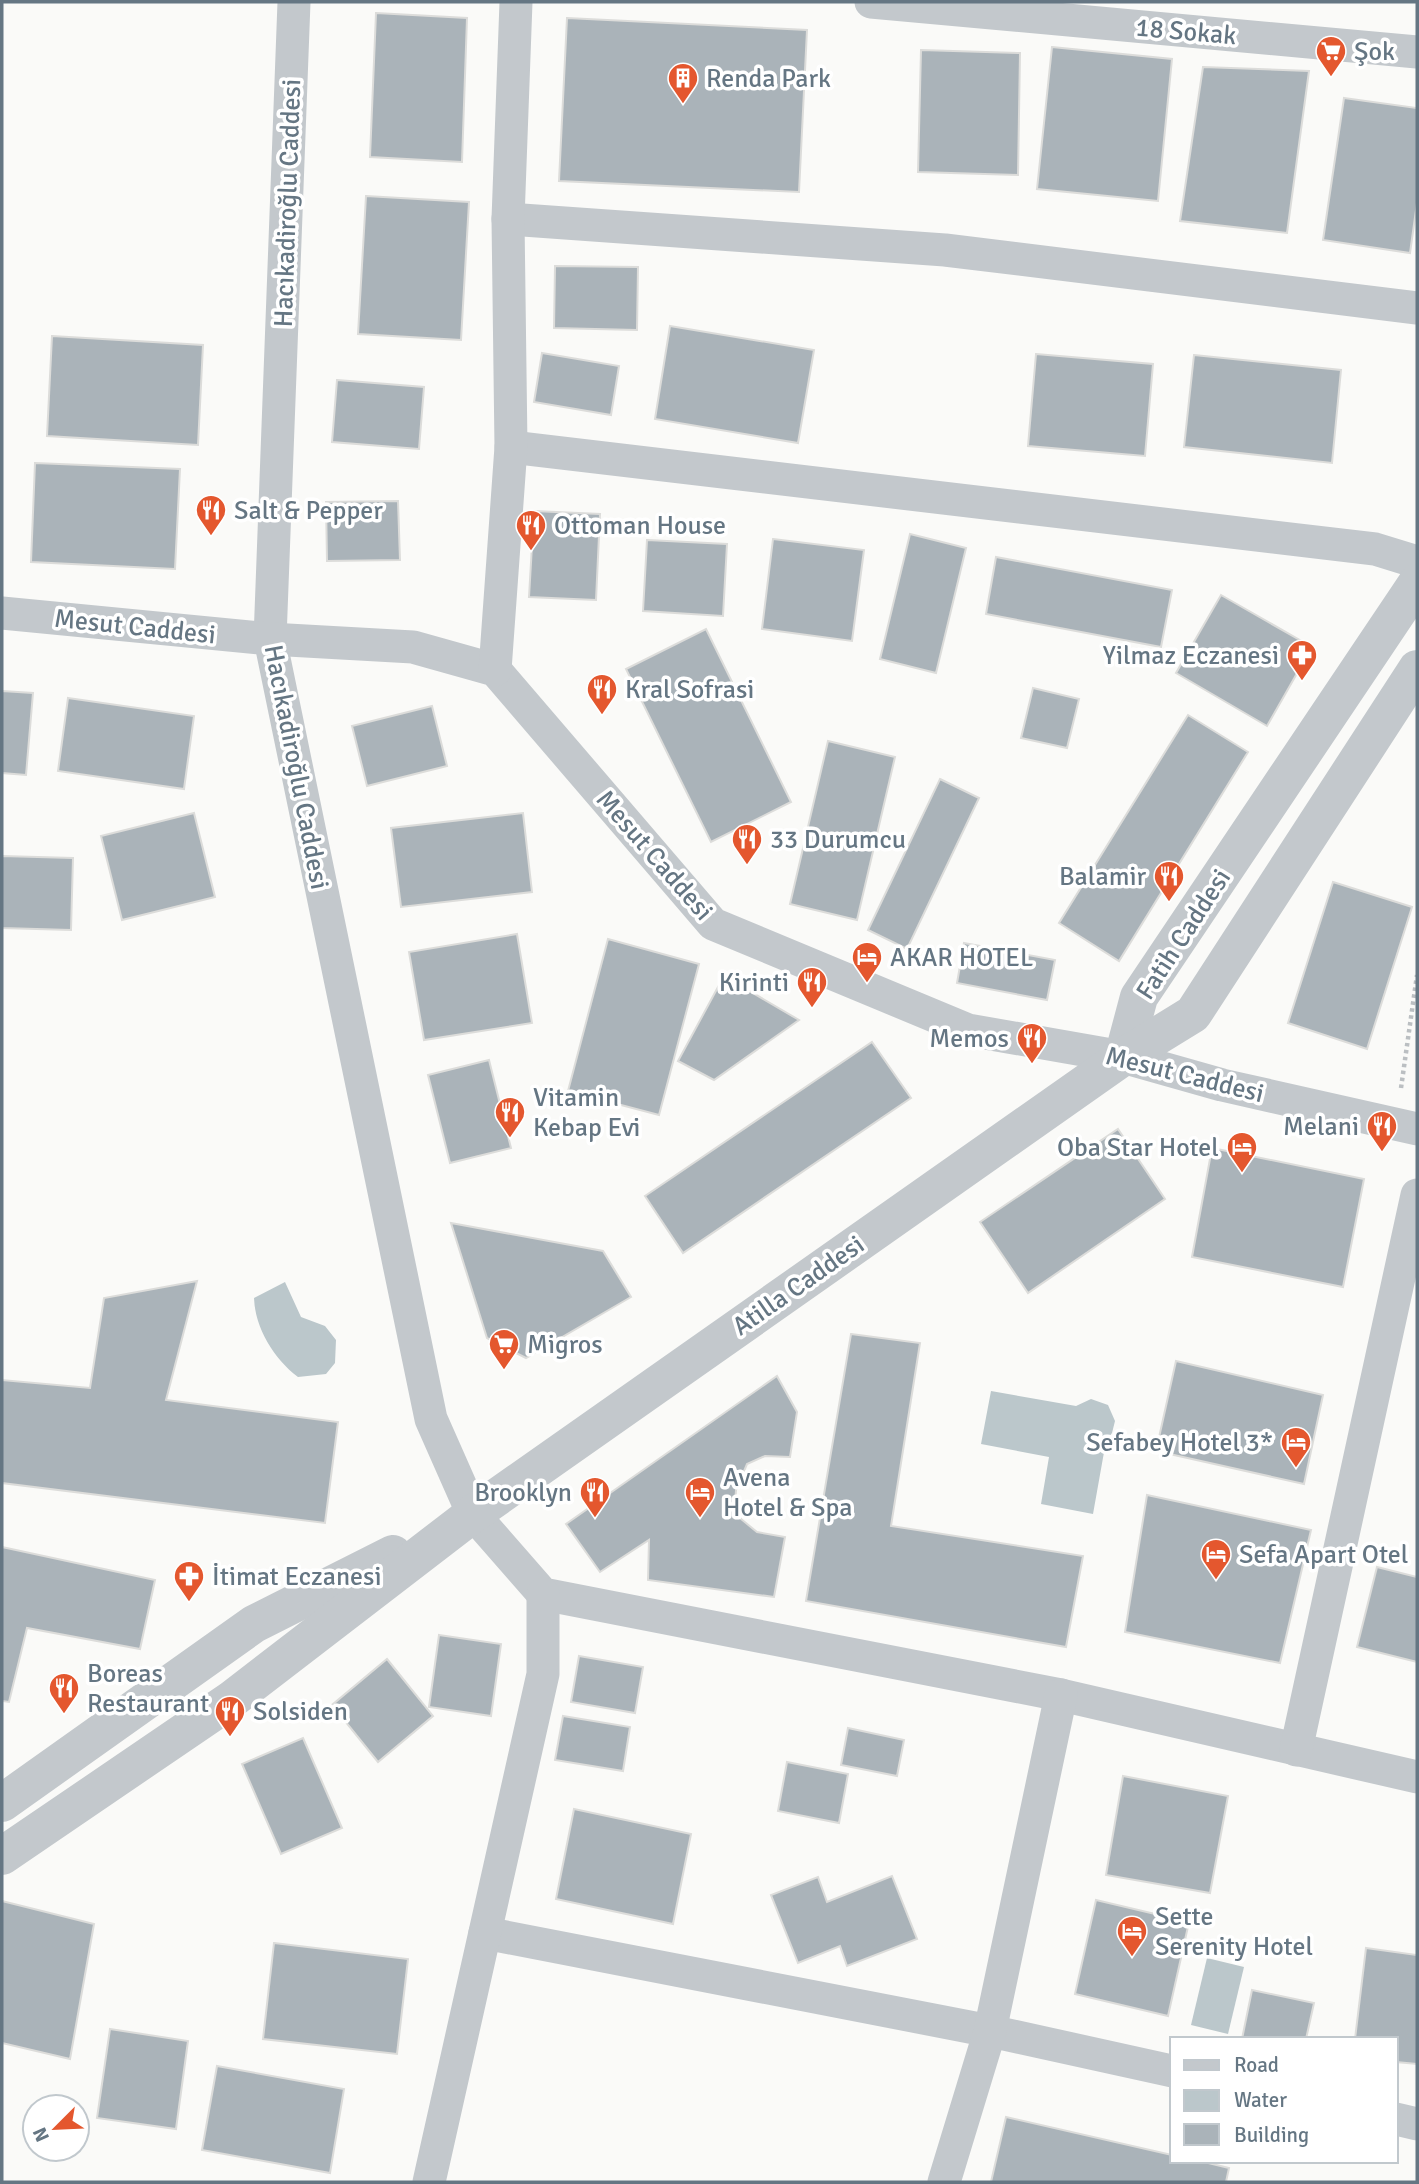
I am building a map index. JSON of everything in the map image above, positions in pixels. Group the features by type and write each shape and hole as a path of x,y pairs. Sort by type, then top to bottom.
{"street":[{"name":"Hacıkadiroğlu Caddesi","path":"295,2 270,639 431,1419 473,1514 543,1594"},
{"path":"495,670 511,447 508,219 516,2"},
{"name":"18 Sokak","path":"871,2 1417,52"},
{"path":"508,219 945,250 1417,307"},
{"path":"511,447 1362,547 1417,562"},
{"name":"Fatih Caddesi","path":"1123,1057 1139,997 1417,583"},
{"name":"Mesut Caddesi","path":"2,613 270,639 413,646 495,670 713,924 968,1030 1123,1057 1222,1085 1407,1126"},
{"name":"Fatih Caddesi","path":"1123,1057 1193,1014 1417,669"},
{"name":"Atilla Caddesi","path":"473,1514 1123,1057"},
{"path":"1296,1750 1417,1195"},
{"path":"2,1802 254,1624 473,1514"},
{"path":"2,1856 231,1700 473,1514"},
{"path":"429,2182 543,1674 543,1594 1061,1695 1417,1777"},
{"path":"944,2182 990,2031 1061,1695"},
{"path":"485,1933 990,2031 1170,2071"},
{"path":"1398,2119 1417,2124"}],"path":[{"path":"1407,1126 1417,975"}],"water":[{"path":"285,1282 301,1317 325,1326 336,1340 335,1363 326,1374 298,1377 281,1361 262,1331 254,1298"},
{"path":"991,1391 1076,1406 1091,1399 1108,1405 1115,1421 1112,1433 1106,1441 1093,1514 1041,1504 1049,1457 981,1444"},
{"path":"1207,1958 1244,1967 1228,2034 1191,2025"}],"building":[{"path":"376,13 467,18 462,162 370,157"},
{"name":"Renda Park","path":"567,18 807,30 799,192 559,181"},
{"path":"1052,47 1172,59 1158,201 1037,189"},
{"path":"921,50 1020,53 1018,175 918,172"},
{"path":"1203,67 1309,71 1287,233 1180,221"},
{"path":"1344,98 1417,108 1417,203 1410,253 1323,240"},
{"path":"366,196 469,202 461,340 358,334"},
{"path":"555,266 638,267 637,330 554,328"},
{"path":"670,326 814,350 798,443 655,419"},
{"path":"52,336 203,345 198,445 47,436"},
{"path":"542,353 619,366 611,415 534,402"},
{"path":"1036,354 1153,364 1145,456 1028,446"},
{"path":"1194,355 1341,370 1332,463 1184,447"},
{"path":"337,380 424,387 419,449 332,442"},
{"path":"35,463 180,469 175,569 31,562"},
{"path":"398,501 400,560 327,561 326,502"},
{"path":"534,511 600,514 596,600 529,597"},
{"path":"910,534 966,548 936,673 880,659"},
{"path":"773,539 864,550 852,641 762,629"},
{"path":"647,540 727,544 723,616 643,611"},
{"path":"996,557 1172,590 1161,647 986,614"},
{"path":"1221,595 1312,647 1267,726 1176,673"},
{"path":"706,629 791,802 711,842 626,669"},
{"path":"1033,688 1079,699 1067,748 1021,738"},
{"path":"2,691 33,693 26,775 2,773"},
{"path":"68,698 194,716 184,789 58,771"},
{"path":"432,706 447,766 367,786 352,726"},
{"path":"1188,715 1248,752 1119,961 1059,923"},
{"path":"828,741 895,757 857,920 790,904"},
{"path":"940,779 979,798 907,949 868,930"},
{"path":"194,813 215,897 122,920 101,836"},
{"path":"523,813 532,892 401,907 391,828"},
{"path":"2,856 73,858 71,930 2,928"},
{"path":"1333,882 1412,907 1367,1049 1288,1023"},
{"path":"517,934 532,1023 424,1040 409,952"},
{"path":"608,939 699,964 659,1115 568,1091"},
{"path":"964,943 1055,960 1047,1000 957,983"},
{"path":"724,976 799,1020 714,1080 678,1061"},
{"path":"872,1042 911,1098 683,1253 645,1196"},
{"path":"489,1060 511,1148 450,1163 428,1075"},
{"path":"1118,1129 1165,1199 1028,1293 980,1222"},
{"path":"1212,1148 1364,1179 1343,1287 1192,1257"},
{"path":"451,1223 603,1251 631,1297 526,1358 487,1338"},
{"path":"197,1281 166,1400 338,1422 325,1523 2,1483 2,1380 90,1388 104,1298"},
{"path":"851,1334 920,1343 891,1526 1083,1556 1066,1647 806,1601"},
{"path":"1176,1361 1323,1395 1304,1484 1156,1451"},
{"path":"777,1376 797,1412 790,1457 765,1456 747,1464 736,1490 735,1505 741,1519 757,1532 785,1537 774,1597 648,1580 649,1540 600,1572 566,1524"},
{"name":"Sefa Apart Otel","path":"1147,1495 1311,1530 1280,1663 1125,1632"},
{"path":"2,1547 155,1580 140,1649 27,1628 9,1702 2,1701"},
{"path":"1377,1567 1417,1577 1417,1662 1357,1647"},
{"path":"439,1635 501,1644 491,1716 429,1707"},
{"path":"579,1656 643,1667 635,1713 571,1702"},
{"path":"387,1659 433,1716 378,1762 332,1705"},
{"path":"563,1716 630,1727 623,1771 555,1760"},
{"path":"848,1728 904,1740 897,1776 841,1765"},
{"path":"303,1738 342,1828 281,1854 242,1764"},
{"path":"787,1762 848,1774 839,1823 778,1811"},
{"path":"1123,1776 1228,1796 1210,1893 1106,1875"},
{"path":"574,1809 691,1834 673,1924 556,1899"},
{"path":"892,1876 917,1939 847,1966 840,1946 798,1963 771,1895 818,1877 827,1902"},
{"name":"Sette Serenity Hotel","path":"1096,1900 1189,1922 1168,2016 1075,1994"},
{"path":"2,1901 94,1924 70,2059 2,2043"},
{"path":"274,1943 408,1959 397,2054 263,2039"},
{"path":"1366,1948 1417,1955 1417,2064 1398,2062 1398,2037 1355,2037"},
{"path":"1252,1990 1314,2003 1306,2037 1242,2037"},
{"path":"110,2029 188,2041 176,2129 97,2118"},
{"path":"217,2066 344,2089 330,2173 202,2150"},
{"path":"1006,2117 1170,2155 1170,2163 1208,2163 1229,2168 1226,2182 991,2182"}],"place":[{"name":"Şok","path":"1331,78"},
{"name":"Renda Park","path":"683,105"},
{"name":"Salt & Pepper","path":"211,537"},
{"name":"Ottoman House","path":"531,552"},
{"name":"Yilmaz Eczanesi","path":"1302,682"},
{"name":"Kral Sofrasi","path":"602,716"},
{"name":"33 Durumcu","path":"747,866"},
{"name":"Balamir","path":"1169,903"},
{"name":"AKAR HOTEL","path":"867,984"},
{"name":"Kirinti","path":"812,1009"},
{"name":"Memos","path":"1032,1065"},
{"name":"Vitamin Kebap Evi","path":"510,1139"},
{"name":"Melani","path":"1382,1153"},
{"name":"Oba Star Hotel","path":"1242,1174"},
{"name":"Migros","path":"504,1371"},
{"name":"Sefabey Hotel 3*","path":"1296,1469"},
{"name":"Brooklyn","path":"595,1519"},
{"name":"Avena Hotel & Spa","path":"700,1519"},
{"name":"Sefa Apart Otel","path":"1216,1581"},
{"name":"İtimat Eczanesi","path":"189,1603"},
{"name":"Boreas Restaurant","path":"64,1715"},
{"name":"Solsiden","path":"230,1738"},
{"name":"Sette Serenity Hotel","path":"1132,1958"}]}
